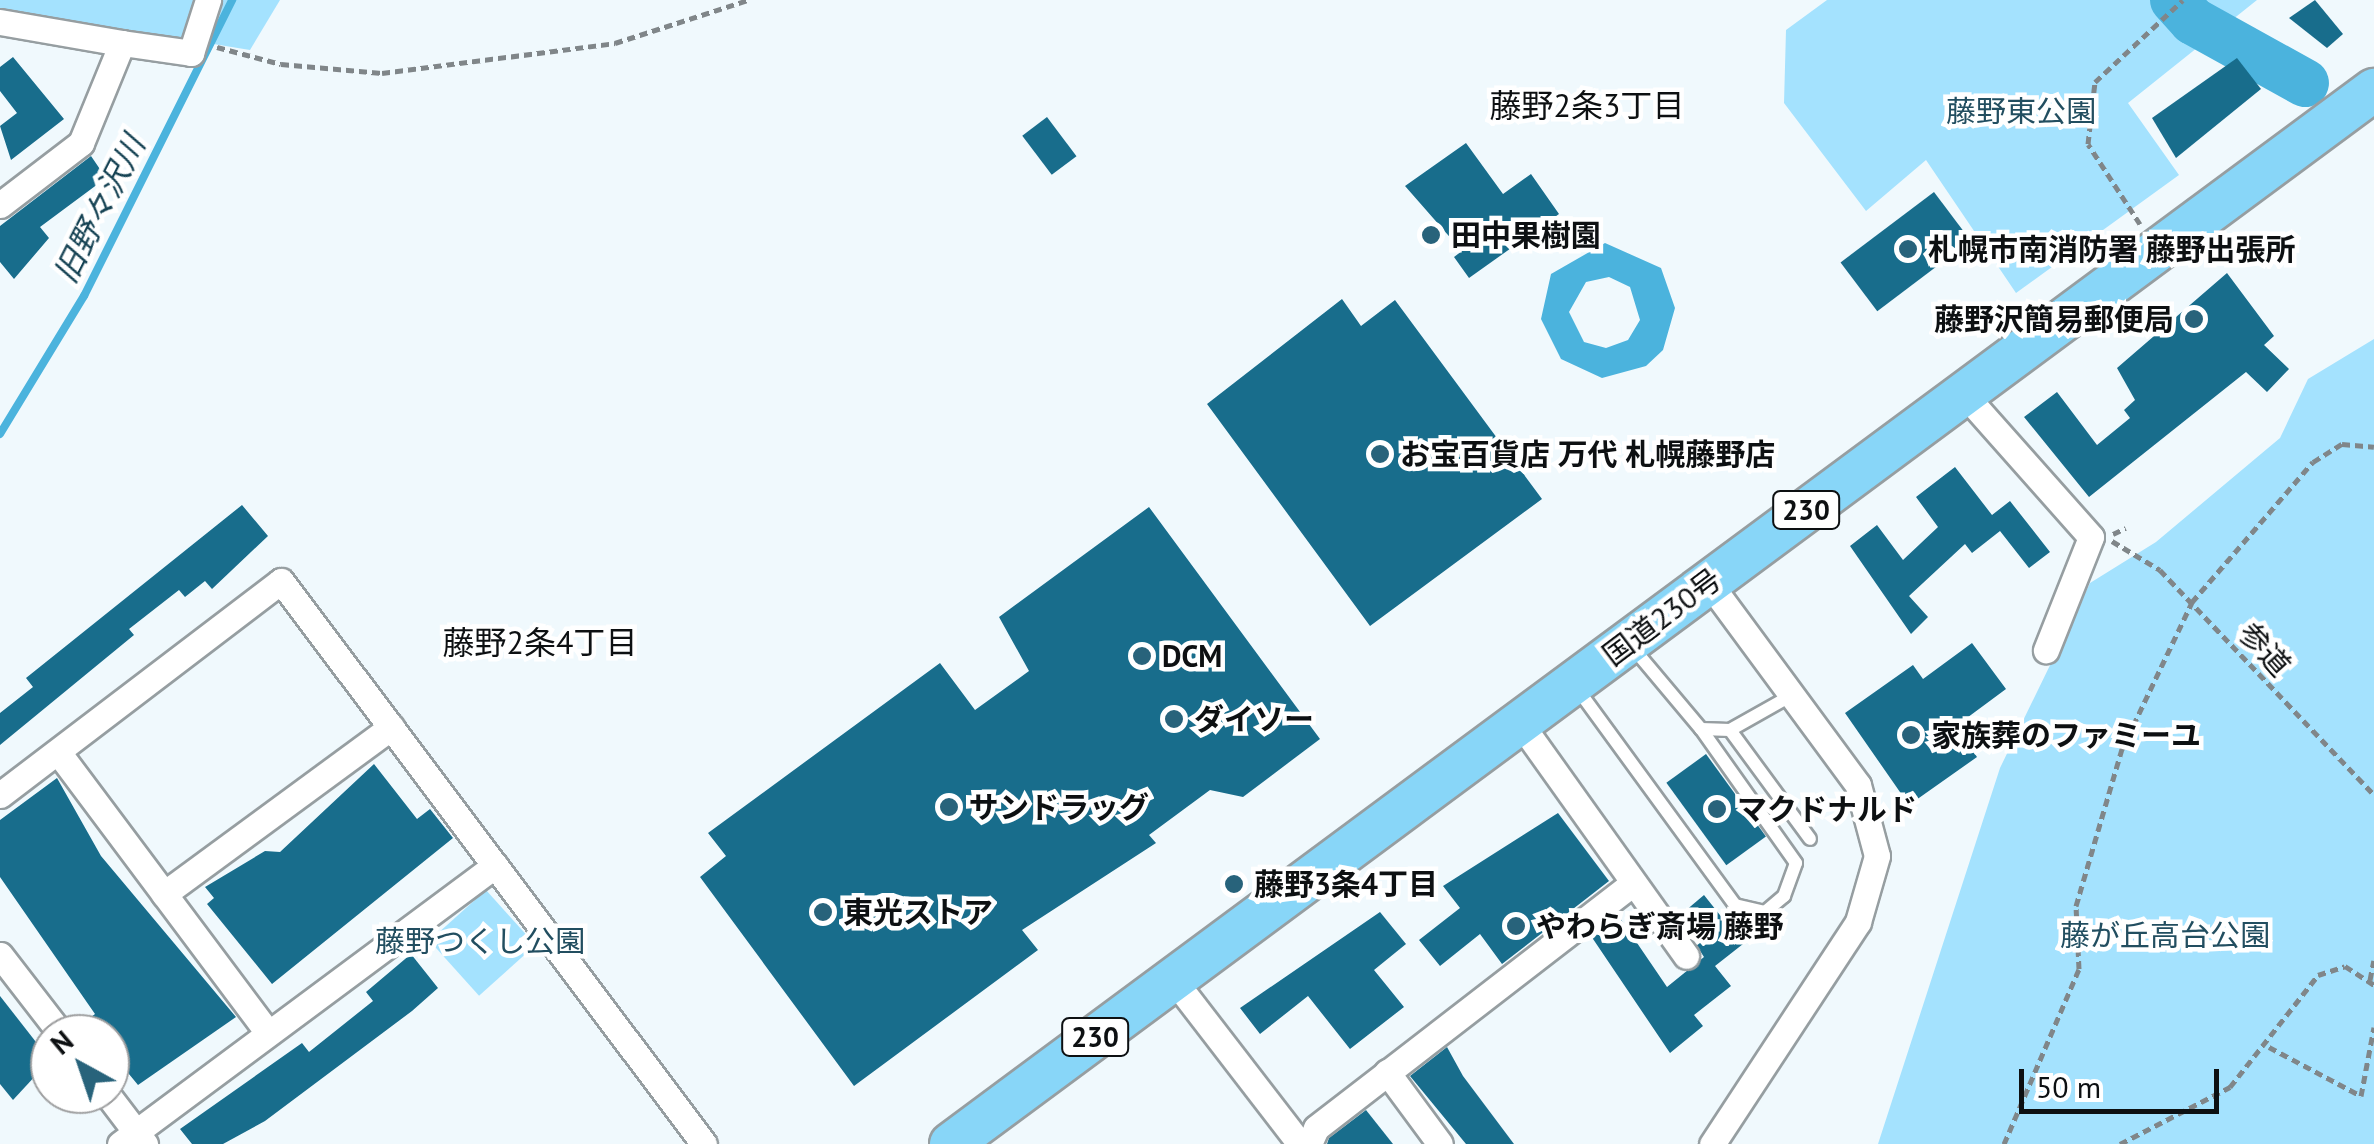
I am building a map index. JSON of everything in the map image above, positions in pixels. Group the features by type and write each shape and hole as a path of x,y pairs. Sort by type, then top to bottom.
{"highway":[{"name":"国道230号","path":"954,1143 2374,90"}],"street":[{"path":"0,22 191,53 208,0"},
{"path":"0,205 81,144 122,44"},
{"path":"1964,394 2090,537 2046,650"},
{"path":"0,795 281,581 704,1144"},
{"path":"1708,583 1858,785 1876,856 1858,922 1712,1144"},
{"path":"1520,723 1686,956"},
{"path":"164,894 391,727"},
{"path":"58,752 267,1031"},
{"path":"119,1114 134,1140 267,1031 495,865"},
{"path":"1309,1144 1316,1128 1633,883"},
{"path":"0,955 46,1014"},
{"path":"1174,979 1300,1144"},
{"path":"1387,1072 1440,1144"}],"lane":[{"path":"1573,683 1735,905 1765,912 1795,880 1796,863 1701,729 1628,642"},
{"path":"1701,729 1730,730 1792,695"},
{"path":"1730,730 1810,838"}],"path":[{"path":"214,46 281,64 382,73 615,43 748,0"},
{"path":"2158,252 2088,144 2096,82 2182,0"},
{"path":"2004,1144 2079,969 2076,906 2122,749 2192,602 2313,462 2342,444 2374,447"},
{"name":"参道","path":"2106,537 2160,570 2334,760 2374,796"},
{"path":"2120,1144 2230,1088 2269,1046 2294,997 2318,976 2345,966 2372,982 2374,960"},
{"path":"2269,1046 2362,1096 2374,1027"}],"green space":[{"path":"0,0 280,0 250,50 0,9"},
{"name":"藤野東公園","path":"1827,0 2257,0 2128,103 2179,175 2016,293 1926,160 1866,211 1784,103 1786,30"},
{"name":"藤が丘高台公園","path":"2374,339 2374,1144 1878,1144 2000,768 2090,583 2156,542 2280,438 2308,379"},
{"name":"藤野つくし公園","path":"486,890 536,945 479,996 430,941"}],"shaded area":[{"path":"1605,243 1661,268 1675,308 1663,350 1646,366 1602,378 1561,359 1541,319 1551,274","holes":["1609,277 1630,287 1640,320 1628,340 1606,348 1584,342 1569,312 1586,282"]}],"building":[{"path":"2315,0 2343,34 2327,48 2289,18"},
{"path":"13,57 64,119 11,160 0,126 17,113 0,91 0,67"},
{"path":"2237,58 2261,89 2176,158 2152,118"},
{"path":"1047,117 1076,156 1052,175 1022,136"},
{"path":"1466,143 1503,194 1531,174 1559,214 1469,278 1454,257 1462,251 1405,186"},
{"path":"91,156 106,178 40,227 49,238 14,279 0,262 0,226"},
{"path":"1934,192 1971,241 1877,311 1841,262"},
{"path":"2227,273 2274,336 2264,345 2289,369 2267,392 2246,372 2089,497 2024,417 2057,392 2097,445 2130,418 2124,410 2135,400 2117,368"},
{"path":"1342,299 1361,326 1395,300 1542,499 1370,626 1207,404"},
{"path":"1955,467 1992,515 2010,501 2050,552 2029,568 2000,531 1972,553 1965,544 1909,596 1928,617 1911,634 1850,546 1877,525 1903,560 1938,527 1916,497"},
{"path":"242,505 268,536 212,589 205,581 185,597 179,590 129,629 134,635 0,745 0,713 33,687 26,678"},
{"path":"1149,507 1320,739 1243,797 1210,790 1149,835 1156,843 1022,930 1038,950 854,1086 700,877 726,856 708,833 940,663 975,710 1029,671 999,617"},
{"name":"家族葬のファミーユ","path":"1972,643 2006,689 1956,726 1977,757 1909,805 1845,713 1913,665 1923,679"},
{"path":"1706,754 1766,837 1726,865 1666,783"},
{"path":"374,764 417,819 430,809 453,838 272,984 207,904 214,898 205,887 265,851 280,852"},
{"path":"57,778 101,856 236,1017 138,1085 130,1075 130,1014 95,1014 0,877 0,820"},
{"name":"やわらぎ斎場 藤野","path":"1558,813 1609,881 1502,964 1480,934 1440,966 1419,940 1460,908 1443,886"},
{"path":"1704,895 1743,944 1715,966 1731,986 1694,1015 1703,1026 1670,1053 1591,936 1618,915 1667,987 1704,957 1678,917"},
{"path":"1380,912 1406,944 1374,970 1404,1007 1350,1049 1308,996 1260,1034 1240,1008"},
{"path":"411,954 438,988 412,1011 265,1121 223,1144 192,1144 180,1129 302,1043 309,1052 373,1001 366,992"},
{"path":"0,996 30,1034 30,1082 13,1100 0,1084"},
{"path":"1447,1047 1463,1076 1514,1144 1466,1144 1410,1076"},
{"path":"1366,1110 1393,1144 1327,1144 1329,1138"}],"waterway":[{"name":"旧野々沢川","path":"0,434 84,296 232,0"},
{"path":"2174,0 2193,21 2305,83"}],"place":[{"name":"田中果樹園","path":"1431,235"},
{"name":"札幌市南消防署 藤野出張所","path":"1908,249"},
{"name":"藤野沢簡易郵便局","path":"2194,319"},
{"name":"お宝百貨店 万代 札幌藤野店","path":"1380,454"},
{"name":"DCM","path":"1142,656"},
{"name":"ダイソー","path":"1174,719"},
{"name":"家族葬のファミーユ","path":"1911,735"},
{"name":"サンドラッグ","path":"949,807"},
{"name":"マクドナルド","path":"1717,809"},
{"name":"藤野3条4丁目","path":"1234,884"},
{"name":"東光ストア","path":"823,912"},
{"name":"やわらぎ斎場 藤野","path":"1516,926"}],"district":[{"name":"藤野2条3丁目","path":"1587,105"},
{"name":"藤野2条4丁目","path":"540,642"}]}
